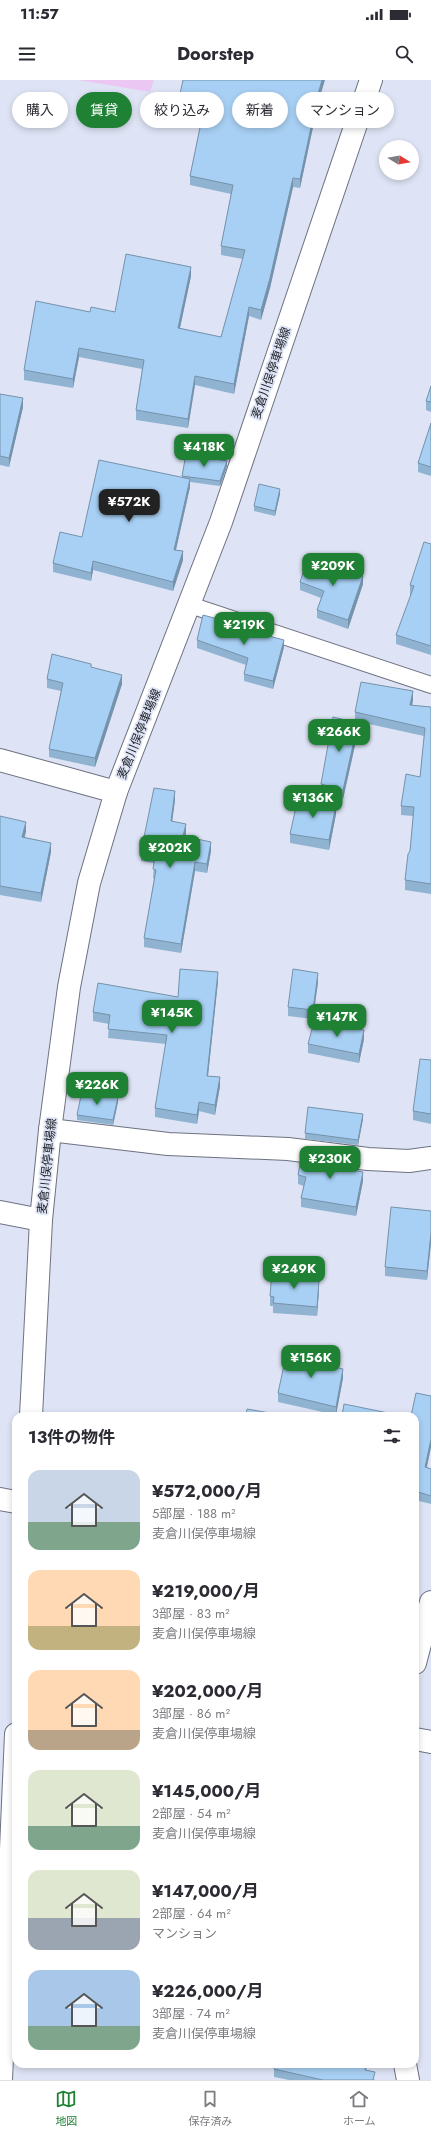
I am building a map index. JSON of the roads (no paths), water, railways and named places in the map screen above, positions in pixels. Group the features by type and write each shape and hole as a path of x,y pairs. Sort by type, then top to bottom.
{"main road":[{"name":"麦倉川俣停車場線","path":"31,1412 41,1220 50,1130 69,987 89,883 116,792 221,522 371,80"},
{"path":"0,760 116,792"},
{"path":"50,1130 168,1144 288,1148 368,1159 409,1161 431,1158"},
{"path":"0,1212 41,1220"},
{"path":"0,1499 12,1501"},
{"path":"419,1648 431,1602"},
{"path":"419,1740 431,1742"},
{"path":"1,2080 12,1826"},
{"path":"406,2068 408,2080"}],"lane":[{"path":"190,605 431,686"}]}
